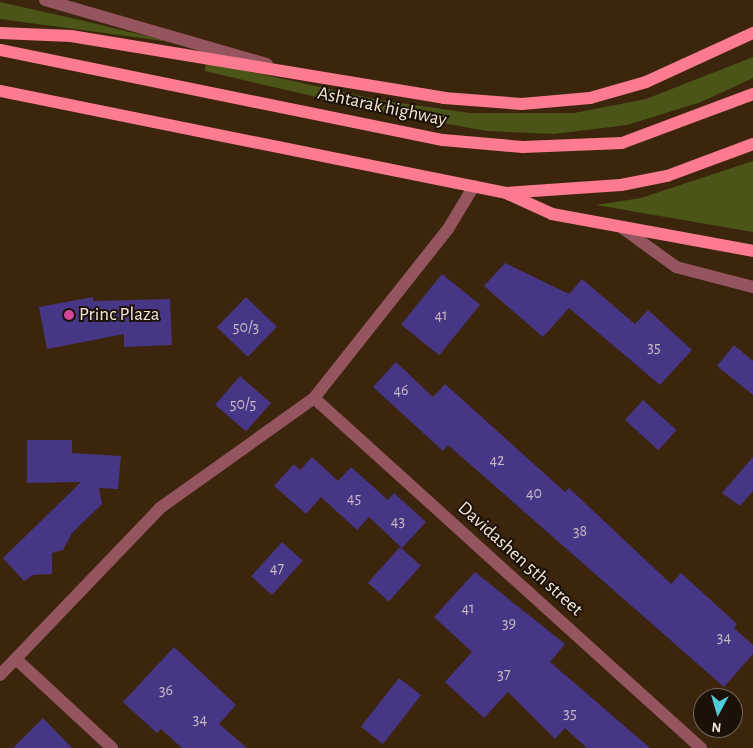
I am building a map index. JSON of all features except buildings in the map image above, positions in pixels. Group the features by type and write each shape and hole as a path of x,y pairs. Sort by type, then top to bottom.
{"main road":[{"path":"0,33 71,36 315,78 512,103 590,98 646,82 753,33"},
{"name":"Ashtarak highway","path":"0,50 443,140 524,147 622,143 753,94"},
{"path":"0,91 506,193 552,214 753,250"},
{"path":"506,193 658,178 753,144"}],"street":[{"path":"45,0 315,78"},
{"path":"0,675 160,508 314,398 448,229 474,186"},
{"path":"621,227 676,267 753,288"},
{"name":"Davidashen 5th street","path":"314,398 701,748"},
{"path":"16,658 112,748"}],"green space":[{"path":"0,2 80,20 171,42 0,19"},
{"path":"753,57 753,78 701,102 627,125 554,134 487,131 381,112 205,71 206,62 379,100 470,113 574,113 646,99"},
{"path":"753,161 753,232 596,205 641,198"}],"place":[{"name":"Princ Plaza","path":"69,315"}]}
